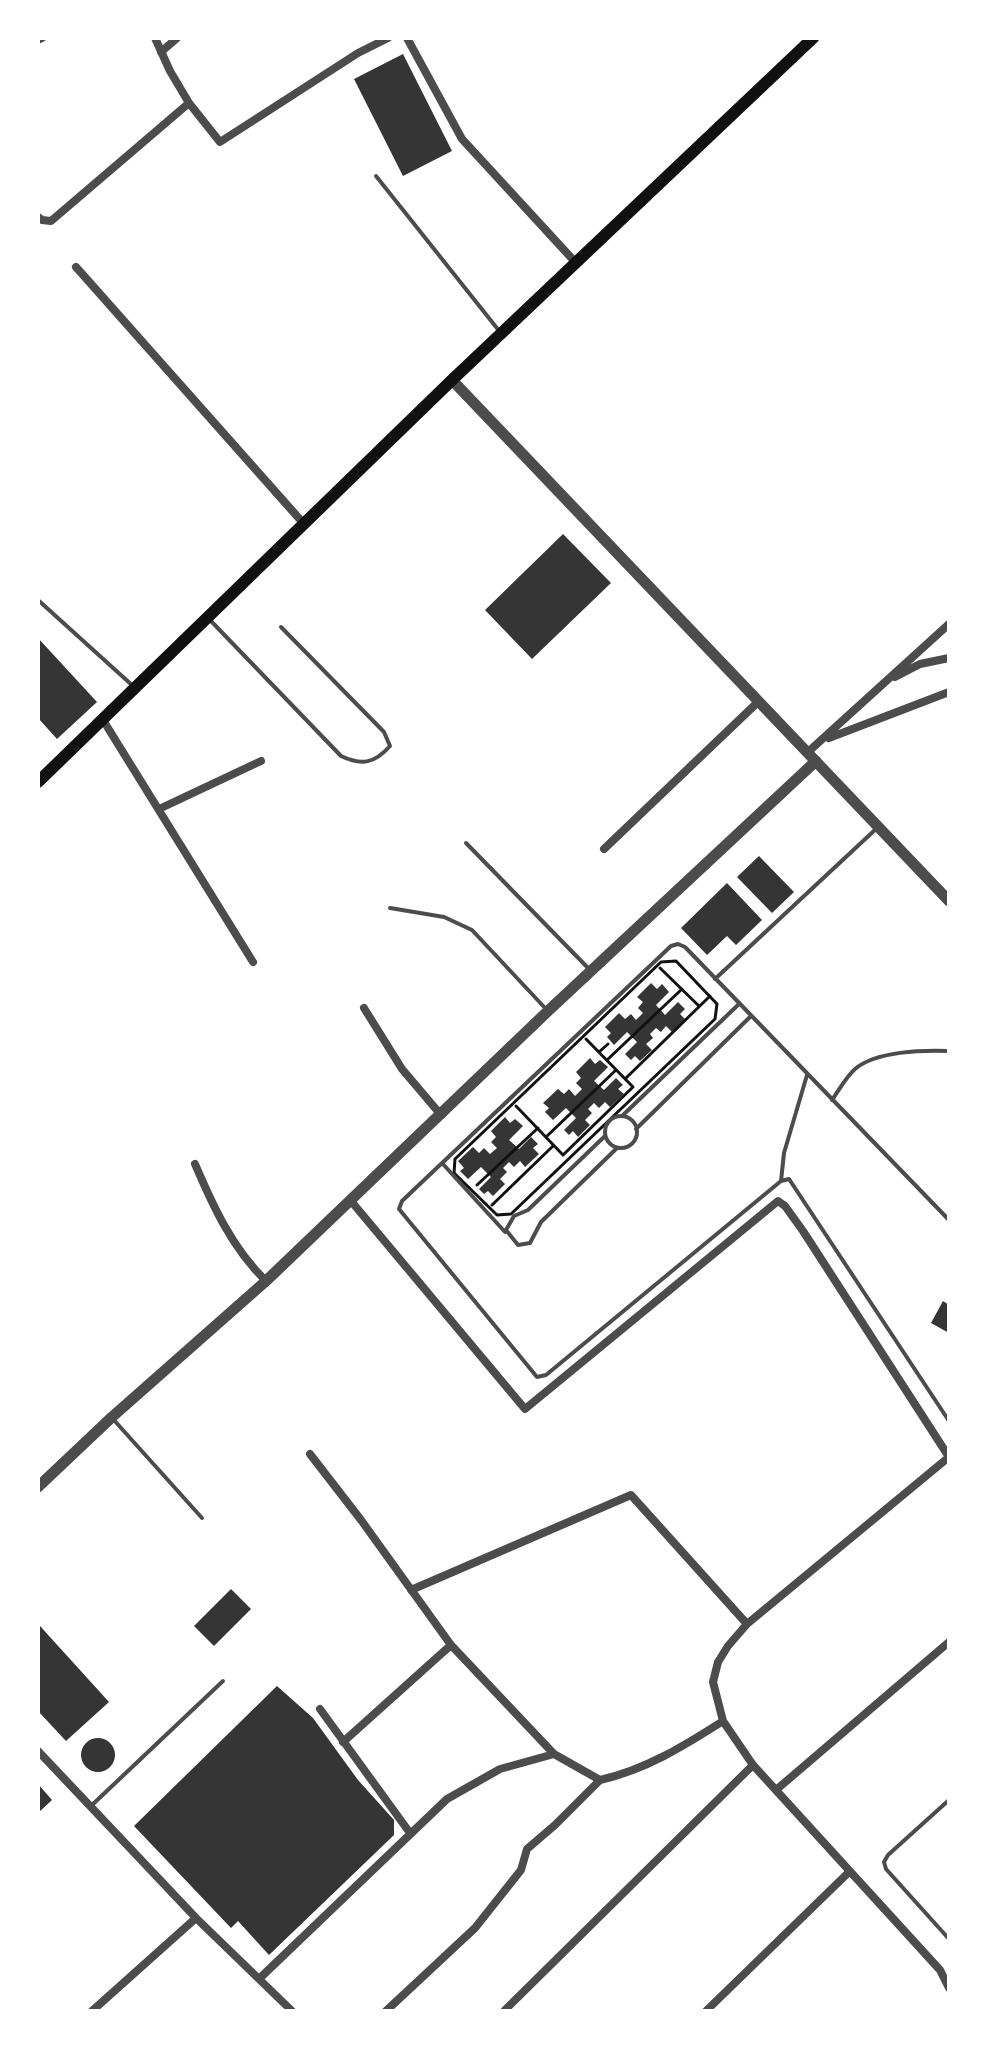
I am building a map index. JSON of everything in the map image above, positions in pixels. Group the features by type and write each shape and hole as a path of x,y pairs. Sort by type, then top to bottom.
{"main road":[{"path":"38,782 452,380 812,38"}],"street":[{"path":"155,38 189,103 220,142 358,53 388,38"},
{"path":"161,52 177,38"},
{"path":"412,39 436,94 462,139 577,264"},
{"path":"38,217 51,221 189,103"},
{"path":"76,267 304,524"},
{"path":"452,380 949,901"},
{"path":"812,756 880,686 949,624"},
{"path":"880,686 920,664 949,658"},
{"path":"38,1487 351,1201 836,734 949,692"},
{"path":"604,849 759,701"},
{"path":"103,720 253,962"},
{"path":"159,809 261,761"},
{"path":"364,1008 402,1069 441,1115"},
{"path":"195,1164 234,1243 266,1281"},
{"path":"351,1201 525,1409 778,1201 785,1206 949,1457 747,1624 728,1646 713,1682 723,1721 753,1765 940,1970 949,1988"},
{"path":"310,1454 451,1645 554,1754 600,1780"},
{"path":"411,1590 631,1495 747,1624"},
{"path":"776,1790 949,1642"},
{"path":"343,1742 451,1645"},
{"path":"320,1709 410,1833"},
{"path":"386,2011 475,1928 521,1870 527,1849 600,1780 623,1775 669,1754 723,1721"},
{"path":"38,1751 196,1918 292,2011"},
{"path":"260,1978 447,1799 500,1769 554,1754"},
{"path":"504,2011 753,1765"},
{"path":"706,2011 849,1872"},
{"path":"92,2011 196,1918"}],"lane":[{"path":"376,176 502,334"},
{"path":"38,600 135,688"},
{"path":"208,617 341,756 355,763 368,762 381,756 390,746 384,732 281,627"},
{"path":"715,979 879,827"},
{"path":"466,843 590,971"},
{"path":"390,908 444,917 472,930 548,1011"},
{"path":"949,1220 685,947 678,944 671,946 442,1163 402,1201 399,1209 537,1377 546,1375 781,1181 789,1179 949,1421"},
{"path":"508,1236 506,1230 514,1216 528,1210 605,1136 609,1120 622,1116 739,1004"},
{"path":"605,1136 617,1148 628,1147 634,1142 636,1129 751,1016"},
{"path":"832,1100 856,1068 877,1057 923,1050 949,1051"},
{"path":"781,1181 784,1153 807,1074"},
{"path":"622,1116 630,1119 636,1129"},
{"path":"442,1163 518,1245 530,1243 541,1222 617,1148"},
{"path":"112,1417 202,1518"},
{"path":"90,1806 223,1681"},
{"path":"949,1800 884,1862 886,1869 949,1939"}],"path":[{"path":"676,961 717,1004 715,1019 511,1214 497,1215 454,1173 455,1159 657,966 661,962 676,961"},
{"path":"657,966 699,1006"},
{"path":"607,1060 682,989"},
{"path":"625,1079 710,996"},
{"path":"514,1103 563,1155 633,1087 583,1036"},
{"path":"599,1052 608,1044"},
{"path":"546,1137 616,1069"},
{"path":"525,1124 530,1120"},
{"path":"472,1190 538,1128"},
{"path":"490,1208 554,1145"}],"building":[{"path":"403,54 452,151 403,176 354,79"},
{"path":"563,534 611,583 532,659 485,610"},
{"path":"38,638 97,702 57,739 38,718"},
{"path":"759,856 794,892 772,913 737,877"},
{"path":"727,883 762,920 736,945 727,936 707,955 681,928"},
{"path":"651,983 657,989 662,984 669,992 656,1005 665,1015 678,1002 685,1009 680,1014 685,1019 672,1032 666,1026 661,1032 656,1028 650,1034 653,1038 646,1044 652,1050 640,1061 635,1056 631,1060 625,1054 637,1042 627,1032 614,1045 607,1037 611,1033 605,1027 619,1013 625,1019 631,1014 636,1020 643,1013 638,1008 643,1002 637,997"},
{"path":"590,1058 595,1064 600,1060 608,1067 594,1081 604,1090 616,1078 623,1085 618,1089 624,1094 610,1107 605,1102 599,1108 594,1103 588,1109 592,1113 585,1120 590,1125 578,1137 573,1131 569,1135 564,1130 576,1118 566,1108 553,1120 545,1112 549,1108 543,1103 558,1089 564,1094 569,1089 575,1096 582,1089 576,1083 581,1078 576,1072"},
{"path":"505,1117 510,1123 515,1119 523,1126 509,1140 519,1149 531,1137 538,1144 533,1148 539,1154 525,1167 520,1161 514,1167 509,1162 503,1168 507,1172 500,1179 505,1184 493,1196 479,1189 491,1177 481,1167 468,1179 460,1171 464,1168 458,1161 473,1147 479,1153 484,1148 490,1154 497,1148 491,1142 496,1137 491,1131"},
{"path":"943,1301 949,1305 949,1333 931,1323"},
{"path":"231,1589 251,1609 214,1646 194,1626"},
{"path":"40,1626 109,1702 66,1741 38,1711"},
{"path":"277,1686 313,1718 358,1780 394,1820 394,1835 269,1955 238,1921 231,1928 134,1826"},
{"path":"98,1738 110,1743 115,1755 110,1767 98,1772 86,1767 81,1755 86,1743"},
{"path":"38,1784 52,1800 38,1813"}]}
